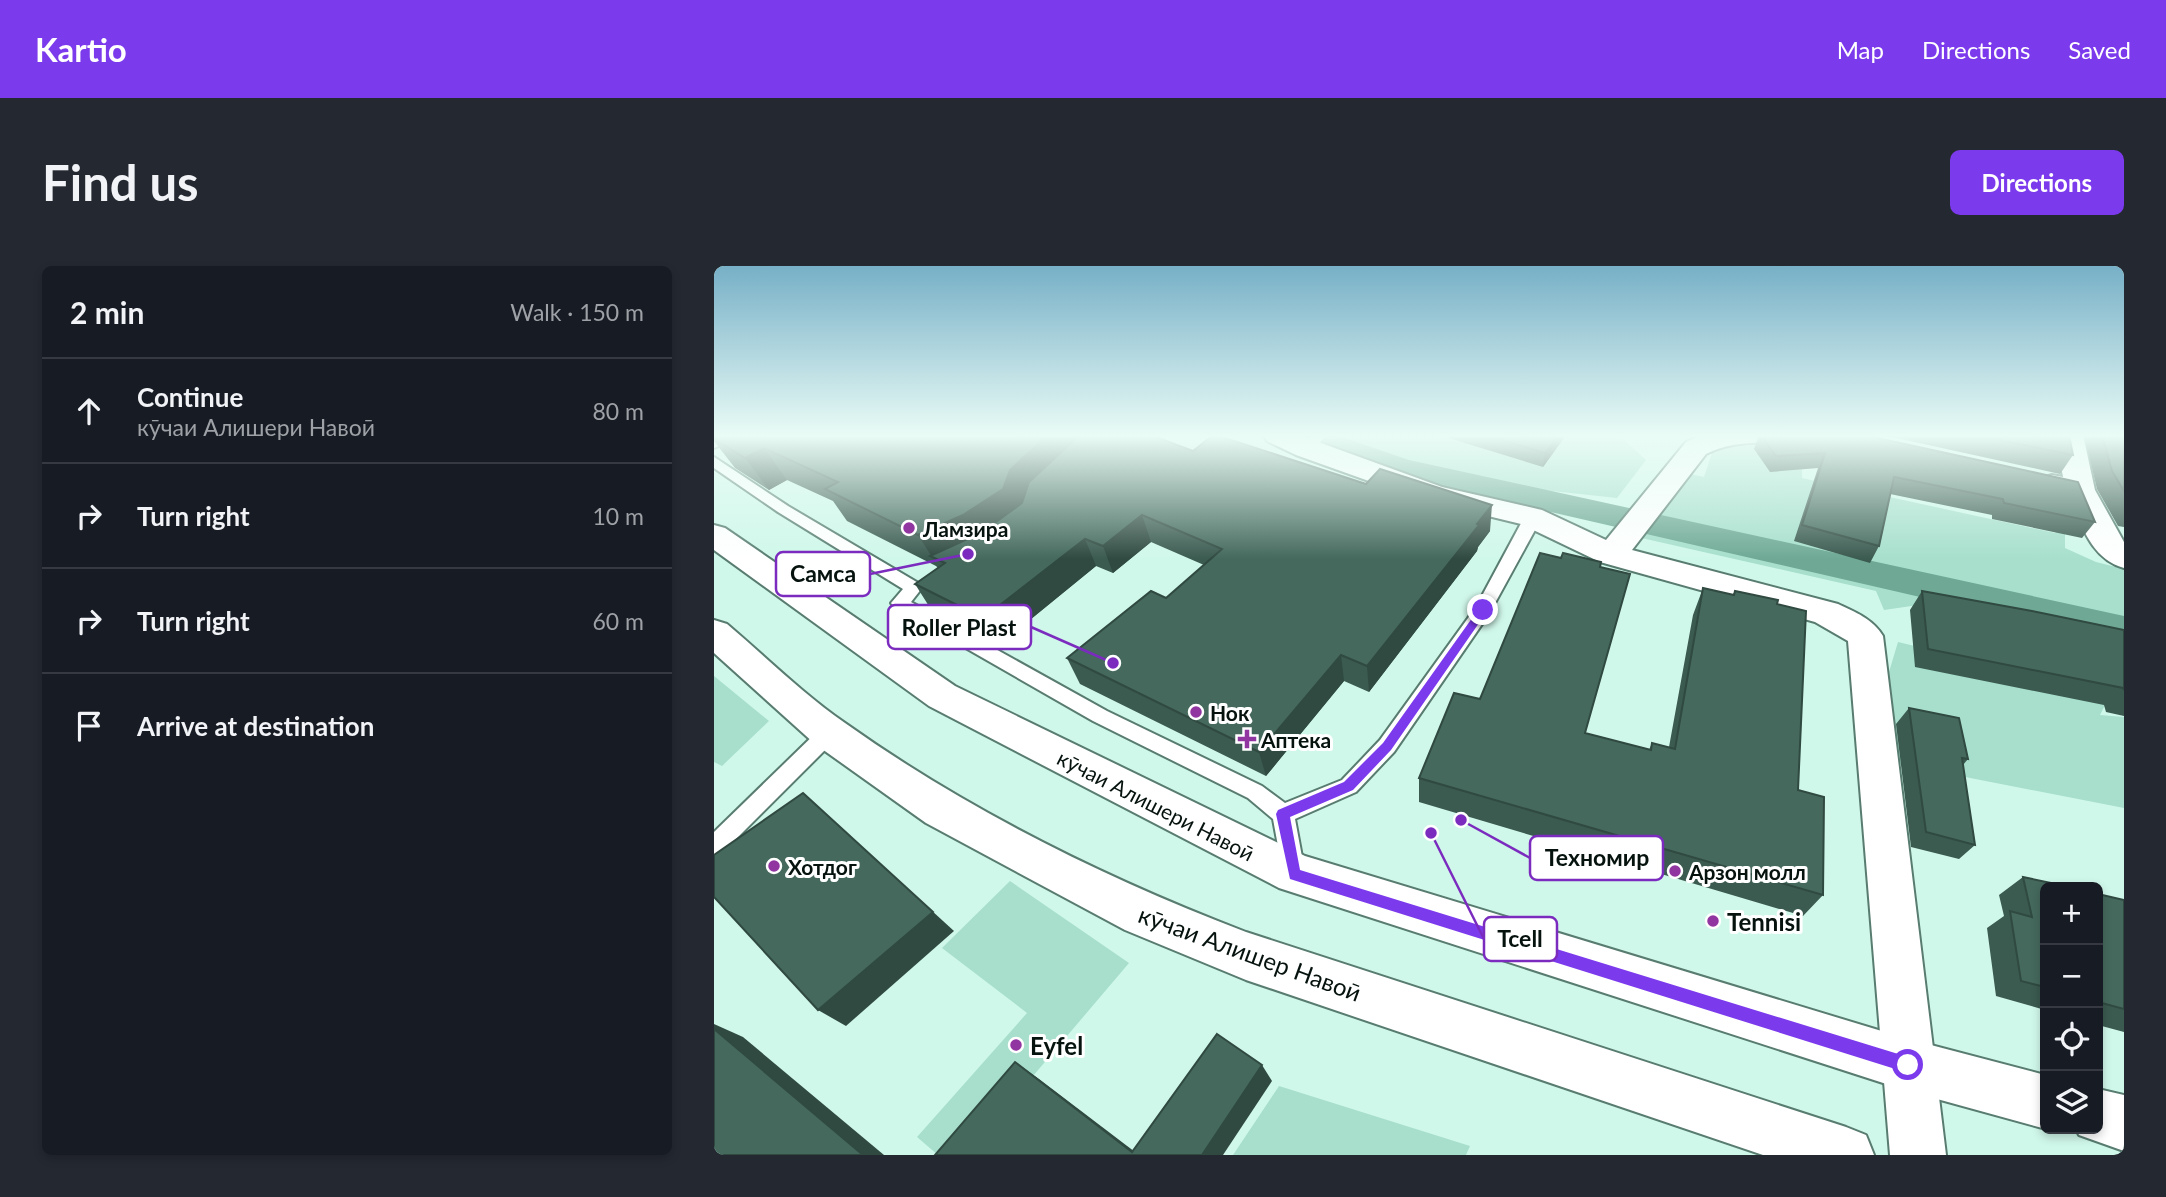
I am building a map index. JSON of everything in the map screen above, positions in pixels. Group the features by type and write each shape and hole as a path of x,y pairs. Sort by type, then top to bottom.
{"street":[{"path":"1393,476 1433,494 1531,517 1611,555 1826,613 1846,622 1865,636 1918,1155"},
{"path":"1611,555 1673,476"},
{"path":"2077,476 2080,490 2109,547 2124,557"},
{"path":"2027,478 2080,490"},
{"name":"кӯчаи Алишери Навоӣ","path":"714,535 942,696 1295,874 1908,1065 2040,1101"},
{"name":"кӯчаи Алишер Навоӣ","path":"714,633 829,733 941,810 1140,914 1246,956 1798,1146 1846,1155"},
{"path":"2103,1118 2124,1124"}],"lane":[{"path":"736,476 783,509 920,586 900,603 1100,716 1255,792 1283,814 1295,874"},
{"path":"1283,814 1349,786 1387,746 1483,610 1527,530 1531,517"},
{"path":"714,846 829,733"}],"green space":[{"path":"1450,476 1633,476 1617,498 1470,482"},
{"path":"1682,476 1802,476 2055,533 2065,522 2065,548 2096,562 2124,569 2124,642 2115,655 2008,592 1884,610 1876,591 1637,537"},
{"path":"1898,642 2111,693 2100,715 2124,717 2124,808 1899,764 1889,672"},
{"path":"714,676 769,721 722,766 714,762"},
{"path":"1010,881 1129,963 966,1155 938,1155 917,1137 1027,1013 942,948"},
{"path":"1279,1086 1470,1146 1466,1155 1233,1155"}],"building":[{"path":"826,476 1008,476 1003,489 963,515 918,535 825,489 838,482"},
{"path":"1035,476 1343,476 1366,484 1373,476 1403,476 1492,505 1367,666 1341,655 1259,752 1067,658 1151,591 1166,598 1222,549 1142,515 1103,546 1085,539 983,618 915,584 945,563 930,556 981,533 1022,503 1029,482"},
{"path":"1817,476 2053,476 2078,482 2095,522 2004,503 2003,499 1894,477 1879,546 1802,525"},
{"path":"2115,476 2124,476 2124,491"},
{"path":"1540,553 1561,558 1563,553 1601,562 1600,567 1630,574 1585,733 1651,750 1652,743 1675,749 1703,588 1778,600 1777,604 1806,611 1798,790 1824,797 1823,895 1419,778 1454,693 1480,699"},
{"path":"1922,591 2124,630 2124,690 1928,649"},
{"path":"1909,708 1959,718 1968,759 1962,758 1975,845 1926,832"},
{"path":"803,793 933,912 818,1010 714,897 714,855"},
{"path":"2023,877 2046,882 2040,882 2040,986 2021,981 2010,911 2032,917"},
{"path":"2103,895 2124,900 2124,1009 2103,1003"},
{"path":"714,1029 863,1155 714,1155"},
{"path":"1217,1034 1262,1065 1202,1155 935,1155 1015,1062 1132,1152"}],"waterway":[{"path":"1439,476 2124,630"}],"place":[{"name":"Ламзира","path":"909,528"},
{"name":"Самса","path":"968,554"},
{"name":"Roller Plast","path":"1113,663"},
{"name":"Нок","path":"1196,712"},
{"name":"Аптека","path":"1247,739"},
{"name":"Техномир","path":"1461,820"},
{"name":"Tcell","path":"1431,833"},
{"name":"Хотдог","path":"774,866"},
{"name":"Арзон молл","path":"1675,871"},
{"name":"Tennisi","path":"1713,921"},
{"name":"Eyfel","path":"1016,1045"}],"route":[{"path":"1483,610 1387,746 1349,786 1283,814 1295,874 1908,1065"}]}
